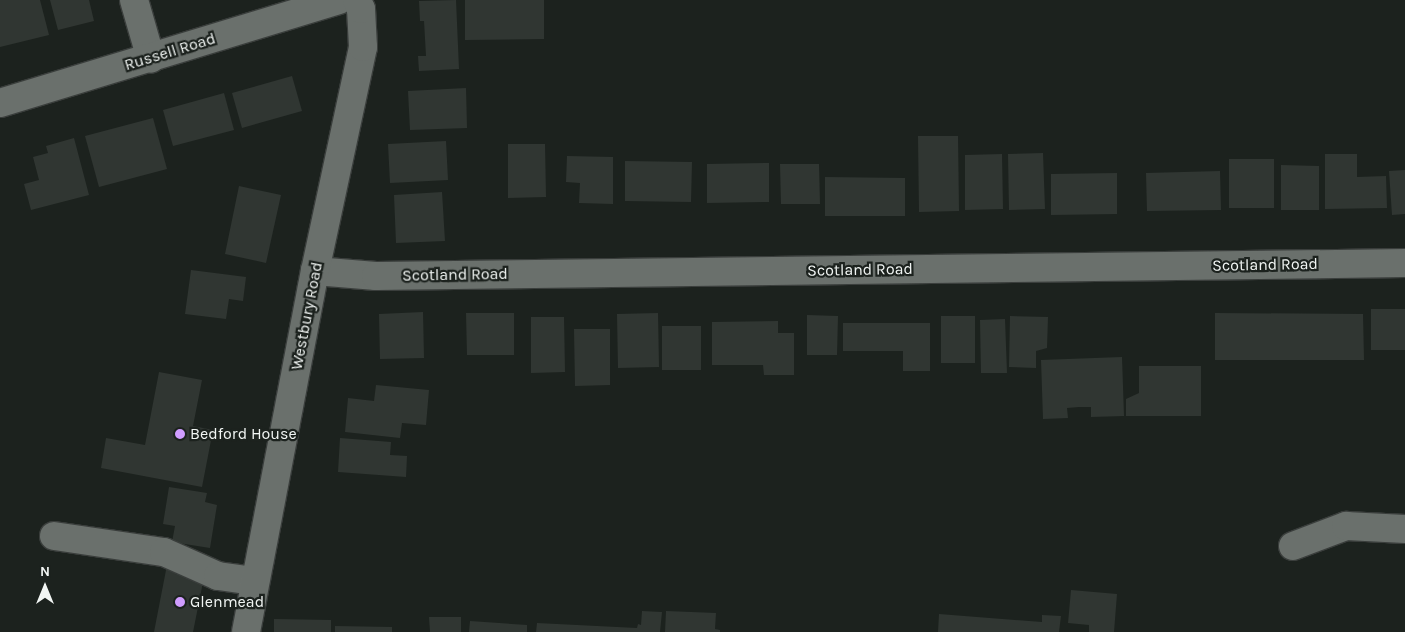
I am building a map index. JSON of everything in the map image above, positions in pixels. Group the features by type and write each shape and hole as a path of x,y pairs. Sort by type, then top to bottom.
{"street":[{"path":"134,0 151,59"},
{"name":"Russell Road","path":"0,102 151,59 339,0"},
{"name":"Westbury Road","path":"246,632 315,271 363,47 360,9 357,0"},
{"name":"Scotland Road","path":"315,271 376,276 1405,264"},
{"path":"1293,546 1346,526 1405,529"},
{"path":"54,536 164,552 218,576 255,581"}],"building":[{"path":"0,0 40,0 49,35 0,47"},
{"path":"50,0 89,0 94,21 58,30"},
{"path":"456,0 459,69 419,71 418,56 426,56 424,21 420,21 419,1"},
{"path":"465,0 544,0 544,39 465,40"},
{"path":"292,76 302,111 242,128 232,93"},
{"path":"466,88 467,128 410,130 408,91"},
{"path":"224,93 234,130 173,146 163,110"},
{"path":"153,118 167,169 99,187 85,136"},
{"path":"918,136 958,136 959,211 919,212"},
{"path":"74,138 89,195 31,210 24,184 39,180 33,157 48,153 46,146"},
{"path":"446,141 448,180 390,183 388,144"},
{"path":"508,144 545,144 546,197 508,198"},
{"path":"1043,153 1045,209 1009,210 1008,154"},
{"path":"1002,154 1003,209 965,210 965,155"},
{"path":"1325,154 1357,154 1357,177 1386,176 1387,208 1325,209"},
{"path":"567,156 613,157 613,204 579,203 580,183 566,182"},
{"path":"1229,159 1274,159 1274,208 1229,208"},
{"path":"625,161 692,162 691,202 625,201"},
{"path":"769,163 769,202 707,203 707,164"},
{"path":"780,164 819,164 820,204 781,204"},
{"path":"1281,165 1319,166 1319,210 1281,210"},
{"path":"1405,170 1405,214 1392,215 1389,171"},
{"path":"1220,171 1221,210 1147,211 1146,173"},
{"path":"1117,173 1117,214 1051,215 1051,174"},
{"path":"825,177 905,178 905,216 825,216"},
{"path":"239,186 281,195 266,263 225,254"},
{"path":"442,192 445,241 396,243 394,195"},
{"path":"191,270 246,277 243,301 229,299 226,319 185,314"},
{"path":"1371,309 1405,309 1405,350 1371,350"},
{"path":"423,312 424,358 380,359 379,314"},
{"path":"466,313 514,313 514,355 467,355"},
{"path":"658,313 659,367 618,368 617,314"},
{"path":"1215,313 1363,314 1364,360 1215,360"},
{"path":"807,315 838,316 837,355 807,355"},
{"path":"941,316 975,316 975,363 941,363"},
{"path":"1010,316 1048,317 1047,348 1036,351 1036,368 1009,367"},
{"path":"531,317 564,317 565,372 531,373"},
{"path":"1005,319 1007,373 981,373 980,320"},
{"path":"778,321 778,333 794,333 794,375 764,375 763,365 712,365 712,322"},
{"path":"843,323 930,323 930,371 903,371 903,351 843,351"},
{"path":"662,326 701,326 701,370 662,370"},
{"path":"574,329 610,329 610,385 575,386"},
{"path":"1122,357 1124,416 1091,417 1091,407 1079,407 1067,408 1068,418 1043,419 1041,360"},
{"path":"1139,366 1201,366 1201,416 1126,416 1126,399 1139,393"},
{"name":"Bedford House","path":"159,372 202,380 193,426 213,430 202,487 101,468 106,438 145,445"},
{"path":"376,385 429,390 426,425 402,423 400,438 345,432 348,398 374,401"},
{"path":"340,438 391,442 390,455 407,456 406,477 338,472"},
{"path":"169,487 207,493 205,502 217,505 210,548 172,542 175,526 163,524"},
{"name":"Glenmead","path":"167,565 205,572 193,632 154,632"},
{"path":"1071,590 1117,594 1114,632 1089,632 1089,625 1068,623"},
{"path":"642,611 662,612 660,632 536,632 537,623 637,628 638,624 641,625"},
{"path":"666,611 716,613 715,629 720,630 720,632 665,632"},
{"path":"939,614 1042,622 1042,615 1061,616 1059,632 938,632"},
{"path":"429,617 461,617 461,632 430,632"},
{"path":"274,619 331,620 331,632 274,632"},
{"path":"470,621 527,625 527,632 469,632"},
{"path":"335,626 392,627 392,632 335,632"}],"place":[{"name":"Bedford House","path":"180,434"},
{"name":"Glenmead","path":"180,602"}]}
